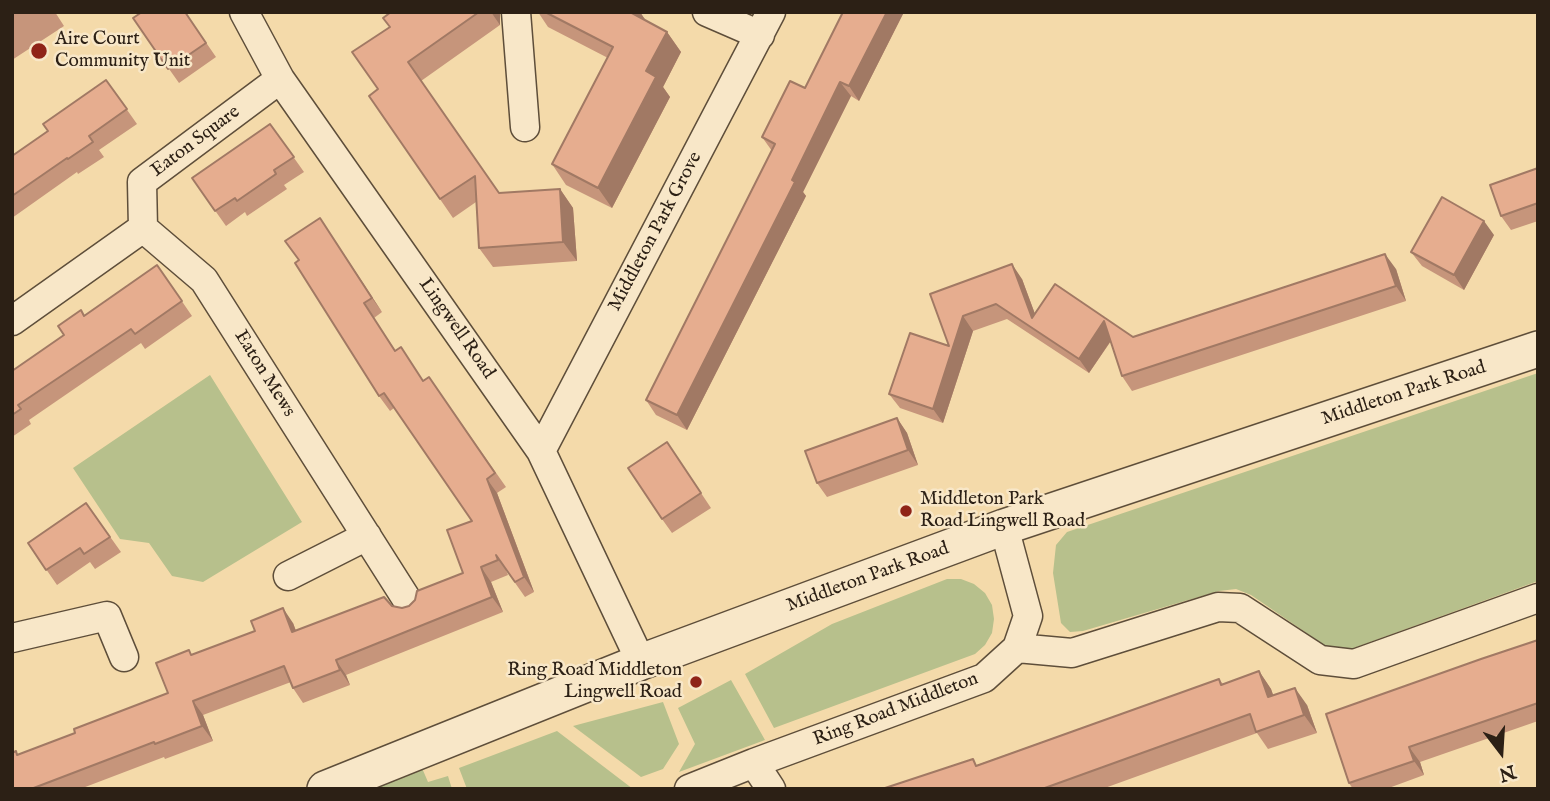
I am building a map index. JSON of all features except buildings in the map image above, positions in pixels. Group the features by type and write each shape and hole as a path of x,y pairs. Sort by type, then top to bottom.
{"street":[{"name":"Lingwell Road","path":"244,12 280,79 541,451 641,662"},
{"path":"516,12 525,127"},
{"path":"707,12 765,23"},
{"name":"Middleton Park Grove","path":"541,451 765,23"},
{"name":"Eaton Square","path":"143,228 142,182 280,79"},
{"path":"12,321 143,228"},
{"name":"Eaton Mews","path":"143,228 204,280 411,606"},
{"name":"Middleton Park Road","path":"325,789 641,662 1004,527 1538,349"},
{"name":"Ring Road Middleton","path":"689,789 984,678 1017,648 1028,616 1004,527"},
{"path":"288,576 367,536"},
{"path":"1017,648 1072,653 1218,607 1240,608 1320,660 1354,664 1538,598"},
{"path":"12,638 107,616 124,657"},
{"path":"754,763 771,789"}],"green space":[{"path":"1538,373 1538,581 1351,649 1338,651 1324,645 1251,595 1236,589 1219,591 1083,631 1070,632 1061,623 1053,573 1056,545 1067,532"},
{"path":"210,375 302,522 203,582 172,576 149,543 120,539 73,468"},
{"path":"947,579 961,579 974,584 985,593 992,605 992,633 985,645 975,654 774,728 745,674 832,624"},
{"path":"731,680 765,740 679,772 695,744 678,708"},
{"path":"663,702 679,744 663,769 641,777 573,726"},
{"path":"557,731 633,789 467,789 459,768"},
{"path":"422,768 428,782 448,776 452,789 369,789"}],"place":[{"name":"Aire Court Community Unit","path":"39,51"},
{"name":"Middleton Park Road Lingwell Road","path":"906,511"},
{"name":"Ring Road Middleton Lingwell Road","path":"696,682"}]}
